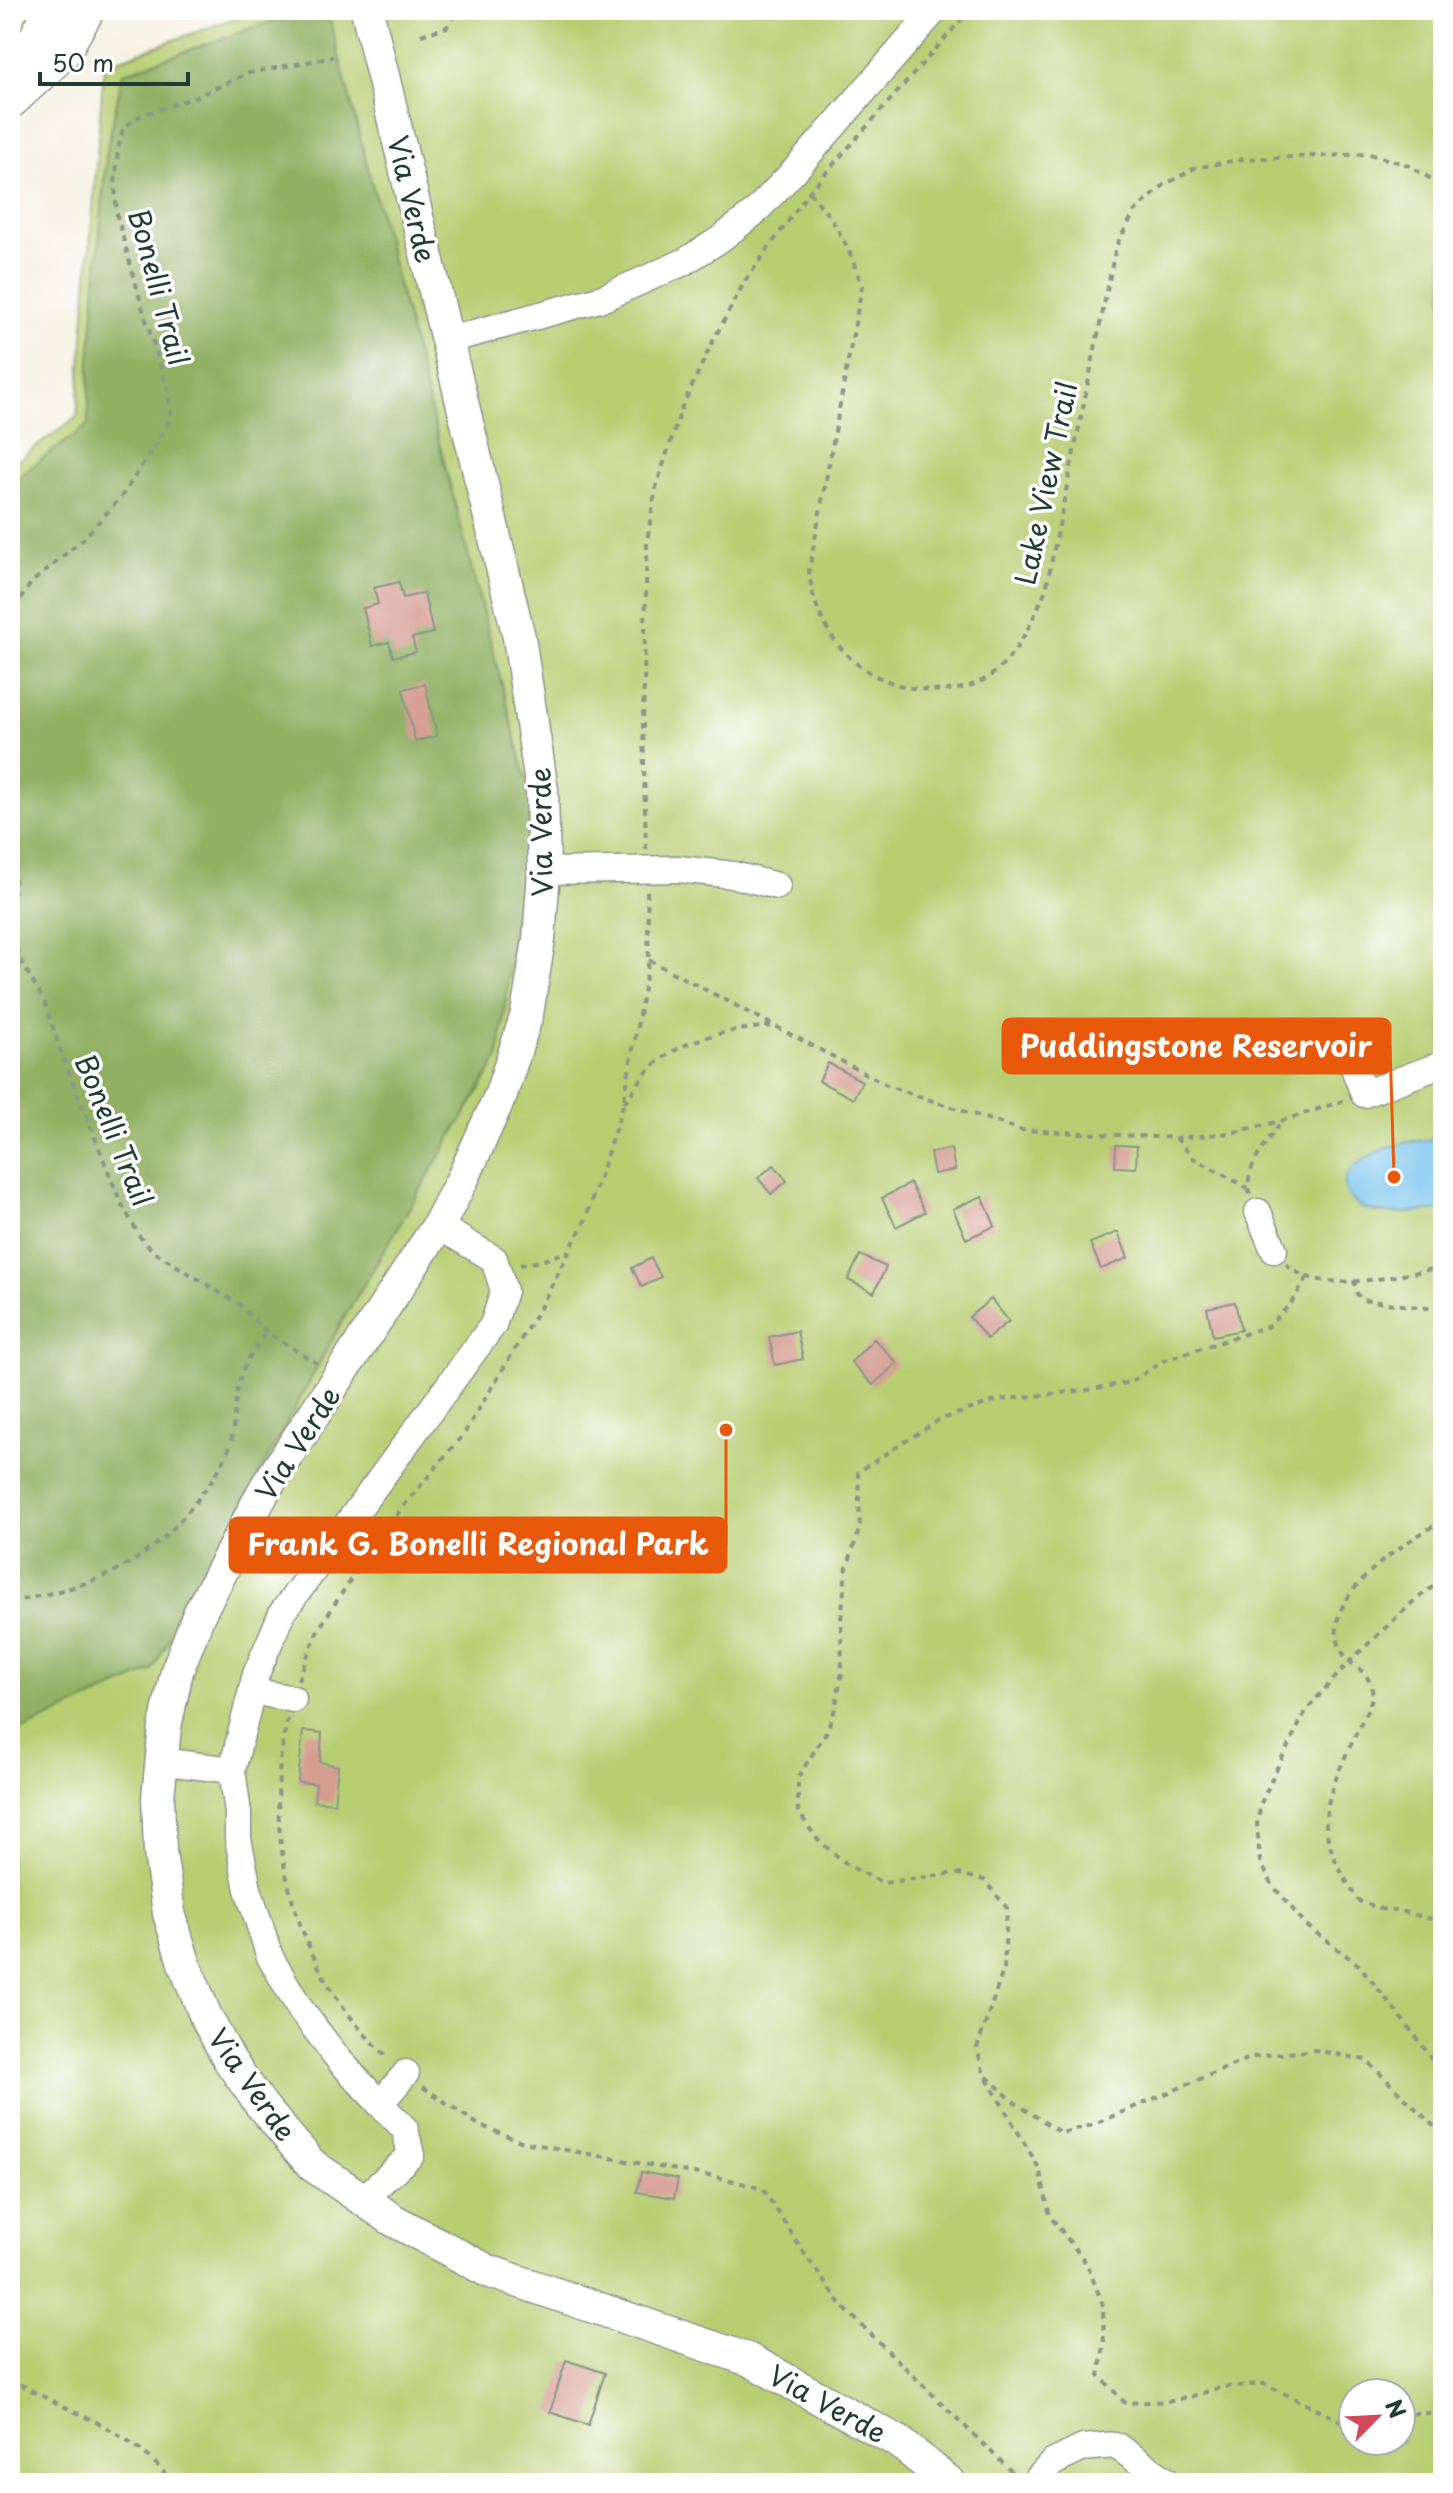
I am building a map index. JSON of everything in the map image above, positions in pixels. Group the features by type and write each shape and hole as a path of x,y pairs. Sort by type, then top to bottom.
{"highway":[{"path":"10,92 53,10"},
{"path":"10,99 60,53 85,10"}],"main road":[{"name":"Via Verde","path":"367,10 519,637 542,790 544,871 539,940 527,1014 501,1094 438,1226 266,1487 199,1614 177,1671 159,1761 160,1852 169,1913 184,1963 206,2017 230,2061 261,2105 312,2165 362,2200 488,2271 750,2360 899,2442 950,2483"}],"street":[{"path":"445,341 603,298 684,262 719,240 754,213 786,180 935,10"},
{"path":"544,871 678,869 734,875 777,886"},
{"path":"1347,1050 1364,1094 1443,1064"},
{"path":"1253,1200 1274,1250"},
{"path":"362,2200 411,2155 405,2129 339,2060 301,2010 270,1957 248,1889 238,1839 232,1770 256,1674 282,1613 493,1325 504,1291 494,1259 438,1226"},
{"path":"252,1691 293,1699"},
{"path":"159,1761 232,1770"},
{"path":"380,2104 406,2073"},
{"path":"1034,2483 1052,2463 1083,2448 1115,2445 1170,2483"}],"path":[{"path":"421,35 447,27 459,10"},
{"path":"646,850 643,725 647,541 656,487 682,407 745,281 809,192 970,10"},
{"name":"Bonelli Trail","path":"10,621 31,583 82,540 122,496 164,431 171,412 168,390 139,300 117,216 117,167 123,130 135,118 195,97 249,73 333,57"},
{"name":"Lake View Trail","path":"809,192 833,219 848,245 862,286 809,571 811,594 830,637 865,672 907,688 935,691 962,689 987,678 998,669 1031,623 1046,589 1116,246 1135,211 1164,185 1195,168 1243,159 1369,154 1408,165 1443,186"},
{"name":"Bonelli Trail","path":"10,722 20,820 13,935 20,959 45,1003 120,1201 140,1237 153,1251 240,1305 266,1332 340,1378"},
{"path":"647,882 649,960 623,1105 585,1221 541,1306 465,1432 402,1508 358,1568 317,1632 299,1675 283,1739 276,1821 286,1882 315,1959 338,2000 377,2047 424,2088 479,2125 523,2142 726,2179 763,2189 844,2308 1023,2483"},
{"path":"649,960 891,1087 1021,1130 1176,1138 1231,1133 1281,1121 1364,1094"},
{"path":"623,1105 653,1065 683,1046 725,1032 774,1026"},
{"path":"1176,1138 1193,1158 1253,1200 1257,1159 1281,1121"},
{"path":"1274,1250 1289,1268 1307,1278 1332,1281 1443,1267"},
{"path":"494,1259 520,1265 569,1251"},
{"path":"1307,1278 1292,1302 1269,1326 1165,1360 1131,1382 998,1400 939,1420 858,1472 860,1527 846,1571 841,1621 842,1672 827,1731 798,1777 798,1811 817,1839 849,1866 883,1883 955,1873 984,1880 1007,1908 1004,1968 977,2048 984,2074 1039,2168 1050,2216 1087,2264 1103,2305 1104,2346 1099,2375 1125,2403 1176,2401 1222,2387 1265,2384 1337,2419"},
{"path":"1354,1280 1357,1294 1362,1300 1443,1310"},
{"path":"10,1602 70,1588 107,1575 131,1564 164,1539 222,1465 231,1441 238,1382 251,1353 266,1332"},
{"path":"1443,1520 1378,1563 1356,1585 1341,1612 1336,1635 1340,1649 1349,1662 1363,1670 1372,1683 1373,1696 1335,1785 1326,1827 1348,1886 1359,1901 1381,1909 1443,1922"},
{"path":"1443,1579 1414,1601 1349,1662 1307,1709 1261,1803 1257,1824 1260,1861 1292,1911 1327,1943 1360,1966 1443,2076"},
{"path":"984,2074 1014,2102 1061,2133 1092,2125 1252,2057 1315,2050 1366,2060 1443,2135"},
{"path":"10,2378 127,2439 153,2460 172,2483"},
{"path":"1417,2413 1443,2413"}],"green space":[{"path":"258,10 1443,10 1443,2483 10,2483 10,466 77,417 104,65"},
{"path":"304,10 327,10 532,801 498,1059 344,1318 152,1671 10,1736 10,483 88,425 106,154 123,73"}],"water":[{"path":"1443,1139 1443,1210 1403,1213 1372,1211 1354,1202 1345,1188 1350,1171 1365,1158 1405,1143"}],"building":[{"path":"399,582 403,598 424,593 433,633 412,638 416,652 393,657 389,642 372,646 363,608 378,604 374,588"},
{"path":"425,684 437,736 415,741 403,689"},
{"path":"828,1063 862,1081 853,1099 819,1081"},
{"path":"1116,1145 1137,1146 1136,1168 1115,1167"},
{"path":"951,1149 955,1170 934,1174 930,1153"},
{"path":"774,1165 787,1181 771,1194 758,1178"},
{"path":"910,1183 925,1212 896,1227 882,1198"},
{"path":"982,1196 995,1226 966,1239 953,1209"},
{"path":"1118,1232 1128,1258 1101,1269 1090,1243"},
{"path":"860,1255 886,1267 874,1293 848,1280"},
{"path":"651,1258 661,1277 642,1287 632,1268"},
{"path":"991,1299 1009,1321 987,1339 969,1317"},
{"path":"1235,1302 1241,1330 1213,1336 1207,1308"},
{"path":"797,1331 803,1359 775,1365 769,1337"},
{"path":"874,1339 897,1363 873,1385 851,1362"},
{"path":"303,1731 322,1733 320,1762 338,1766 334,1803 314,1801 316,1784 298,1782"},
{"path":"641,2172 678,2179 674,2198 637,2192"},
{"path":"566,2360 605,2373 588,2425 550,2412"}],"place":[{"name":"Puddingstone Reservoir","path":"1394,1177"},
{"name":"Frank G. Bonelli Regional Park","path":"726,1430"}]}
